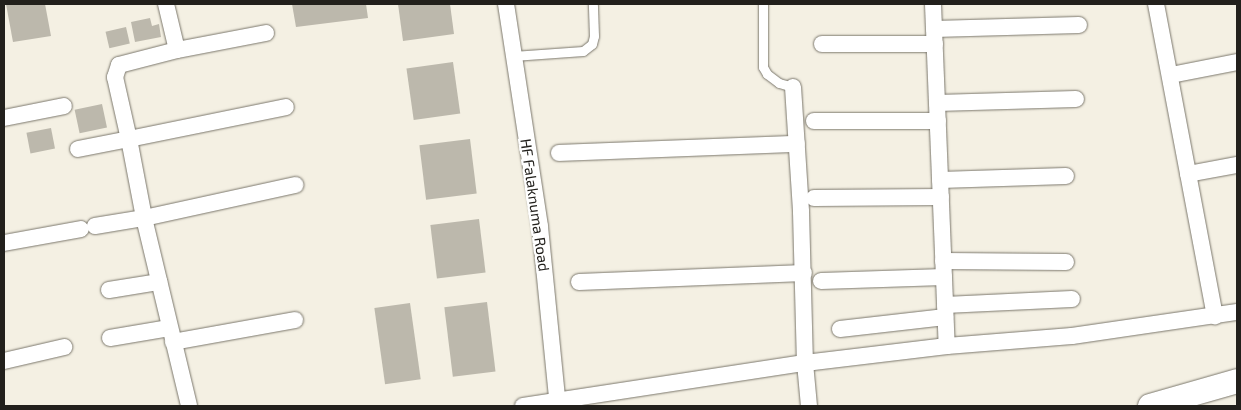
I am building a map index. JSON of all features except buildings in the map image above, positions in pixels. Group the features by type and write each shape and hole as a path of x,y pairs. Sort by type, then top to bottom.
{"street":[{"path":"166,4 178,50"},
{"name":"HF Falaknuma Road","path":"506,4 540,227 557,404"},
{"path":"933,4 947,346"},
{"path":"1156,4 1171,75 1215,316"},
{"path":"822,44 1079,25"},
{"path":"189,406 144,218 115,77 116,70 126,62 266,33"},
{"path":"1171,75 1237,62"},
{"path":"793,87 804,273 805,363 809,406"},
{"path":"937,103 1076,99"},
{"path":"4,118 64,106"},
{"path":"78,149 286,107"},
{"path":"814,120 938,121"},
{"path":"559,153 797,144"},
{"path":"1188,174 1237,165"},
{"path":"940,180 1066,176"},
{"path":"4,243 144,218 296,185"},
{"path":"814,198 941,198"},
{"path":"822,281 944,269 1066,262"},
{"path":"579,282 804,273"},
{"path":"109,290 160,282"},
{"path":"840,330 945,311 1072,299"},
{"path":"523,406 557,404 805,363 947,346 1072,336 1237,312"},
{"path":"110,338 171,335 295,320"},
{"path":"4,362 64,347"},
{"path":"1150,406 1237,381"}],"lane":[{"path":"513,56 583,51 592,44 594,36 593,4"},
{"path":"762,4 764,67 767,74 779,82 793,87"}]}
